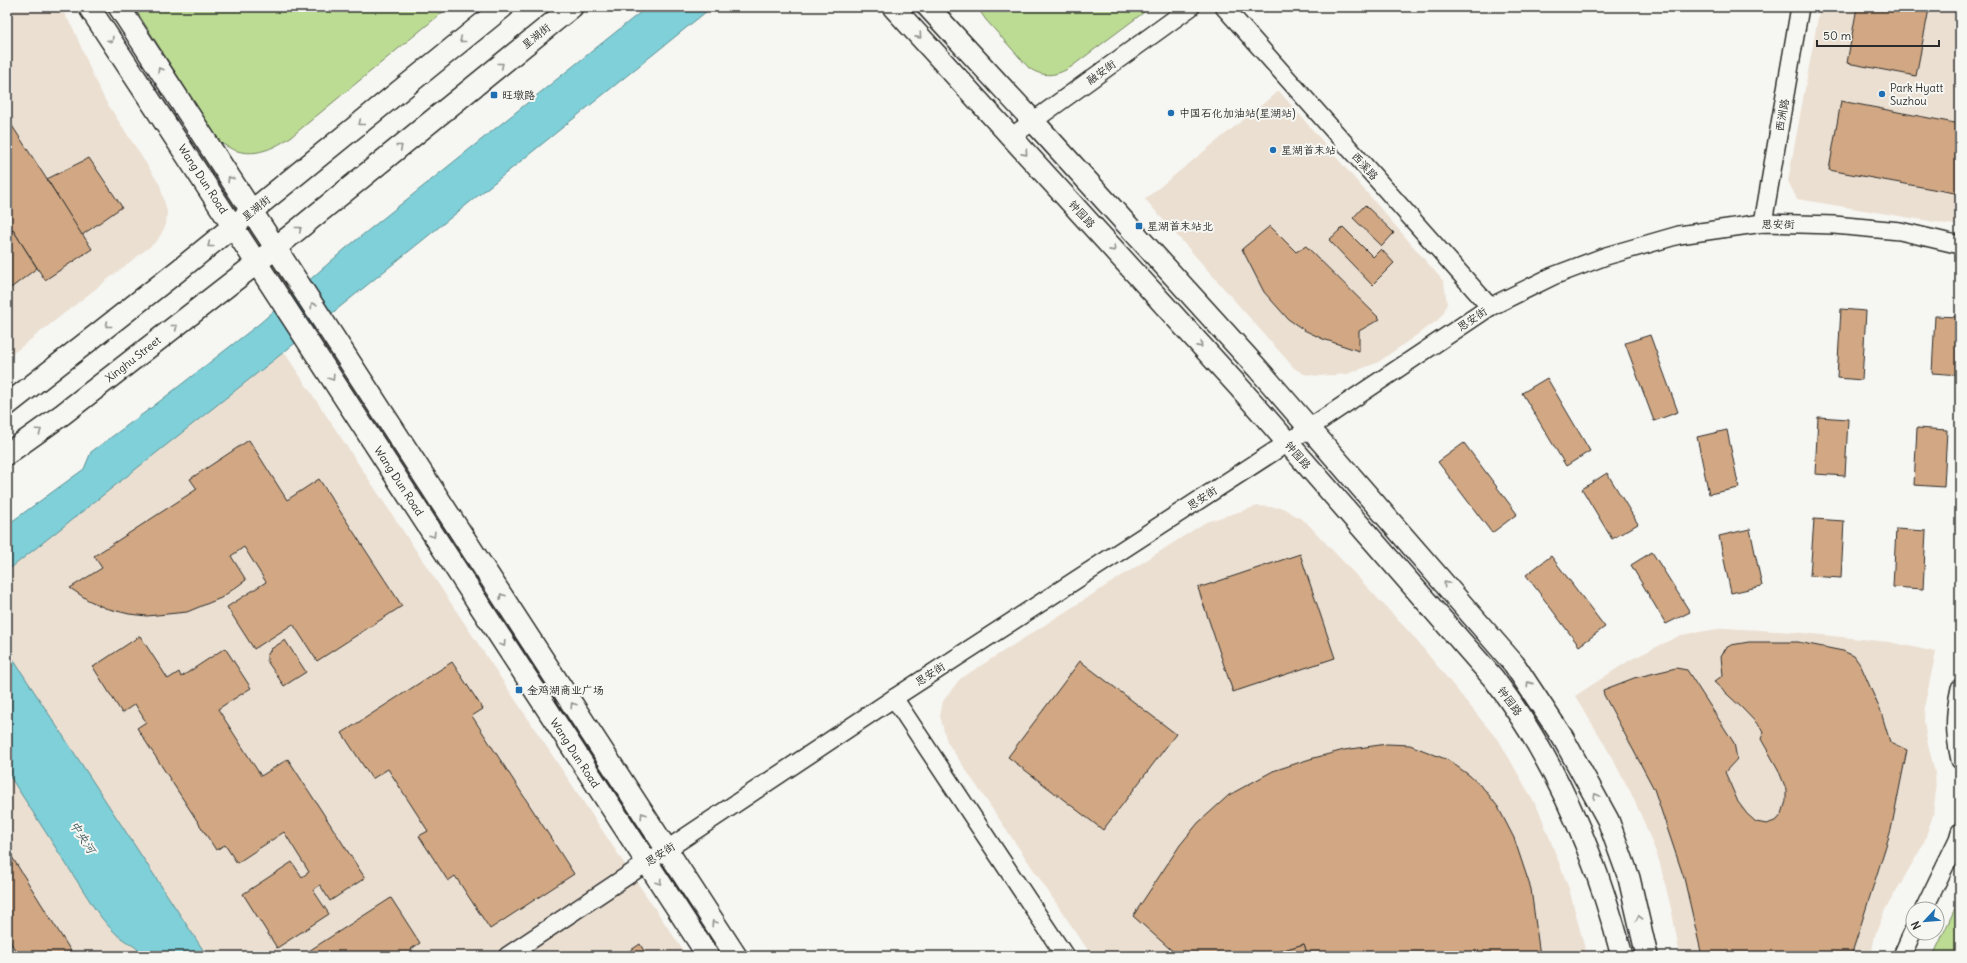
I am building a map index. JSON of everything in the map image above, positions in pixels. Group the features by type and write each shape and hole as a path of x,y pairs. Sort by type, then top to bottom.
{"main road":[{"name":"Wang Dun Road","path":"89,7 258,262 646,863 708,956"},
{"name":"Wang Dun Road","path":"119,7 736,956"},
{"name":"星湖街","path":"7,405 252,212 503,7"},
{"name":"星湖街","path":"258,262 572,7"},
{"name":"钟园路","path":"893,7 1287,443 1473,654 1523,719 1546,758 1584,838 1606,897 1622,956"},
{"path":"928,7 1033,121 1309,428 1498,644 1544,708 1596,795 1608,820 1629,878 1647,956"},
{"name":"Xinghu Street","path":"7,454 63,414 258,262"}],"street":[{"name":"融安街","path":"1011,137 1191,7"},
{"name":"西溪路","path":"1224,7 1490,307"},
{"name":"西洲路","path":"1763,223 1800,7"},
{"name":"思安街","path":"507,956 894,698 1287,443 1490,307 1553,276 1606,256 1679,235 1763,223 1834,225 1892,231 1960,245"},
{"path":"1960,688 1954,720 1955,736 1960,760"},
{"path":"894,698 1065,956"},
{"path":"1928,901 1960,832"},
{"path":"1902,956 1909,941"}],"shaded area":[{"path":"7,7 60,7 73,28 105,100 160,185 167,212 166,225 157,241 7,358"},
{"name":"Park Hyatt Suzhou","path":"1820,7 1960,7 1960,226 1797,199 1788,181"},
{"path":"1279,91 1444,282 1447,303 1444,312 1438,320 1377,363 1347,374 1319,376 1304,374 1294,368 1145,199"},
{"name":"金鸡湖商业广场","path":"284,352 687,956 7,956 7,571"},
{"path":"1258,506 1283,508 1306,522 1412,635 1501,744 1540,813 1569,889 1587,956 1092,956 947,742 940,716 943,701 960,679 1206,522"},
{"path":"1724,628 1794,632 1889,642 1936,652 1925,703 1924,722 1935,773 1936,791 1933,815 1923,845 1885,910 1875,935 1871,956 1680,956 1672,912 1659,860 1644,822 1630,791 1601,738 1575,696 1630,660 1681,635"}],"green space":[{"path":"134,7 449,7 292,136 274,147 247,153 228,147 219,141"},
{"path":"977,7 1151,7 1071,67 1050,75 1034,71 1029,68 986,20"},
{"path":"1960,899 1960,956 1933,956 1940,941 1945,941 1945,930"}],"water":[{"path":"647,7 712,7 284,352 7,571 7,525 84,469 91,452 151,408 259,324 345,249"},
{"name":"中央河","path":"7,650 207,956 143,956 135,947 113,931 95,909 7,772"}],"building":[{"path":"1857,7 1918,7 1929,9 1916,76 1847,63"},
{"path":"1841,101 1960,124 1960,194 1829,170"},
{"path":"7,118 92,249 45,280 13,230 7,234"},
{"path":"89,158 122,207 82,235 47,179"},
{"path":"1365,205 1394,233 1382,246 1353,218"},
{"path":"1270,226 1296,252 1306,246 1380,319 1359,331 1359,351 1323,339 1304,330 1288,319 1264,292 1242,249"},
{"path":"1343,227 1373,257 1381,249 1394,263 1372,285 1329,240"},
{"path":"13,230 37,268 7,291 7,234"},
{"path":"1841,309 1866,311 1862,380 1837,378"},
{"path":"1935,316 1960,317 1960,375 1932,373"},
{"path":"1650,335 1678,412 1654,421 1625,343"},
{"path":"1547,378 1590,451 1566,466 1522,393"},
{"path":"1818,417 1848,419 1845,476 1815,474"},
{"path":"1917,428 1947,430 1944,487 1914,485"},
{"path":"1727,430 1739,488 1709,494 1697,437"},
{"path":"249,440 287,500 319,479 402,606 317,661 293,624 254,649 227,607 266,582 244,547 231,556 246,580 221,598 187,612 147,616 129,614 105,608 88,600 70,588 102,568 94,556 197,489 190,479"},
{"path":"1464,443 1517,514 1492,533 1438,462"},
{"path":"1607,473 1638,524 1612,539 1582,489"},
{"path":"1814,519 1844,521 1841,578 1810,576"},
{"path":"1750,529 1762,586 1731,593 1719,536"},
{"path":"1896,529 1926,531 1923,589 1893,587"},
{"path":"1652,552 1690,612 1666,624 1631,565"},
{"path":"1300,554 1335,658 1233,692 1198,588"},
{"path":"1551,556 1605,627 1579,646 1526,575"},
{"path":"140,636 168,679 179,672 181,677 225,648 251,688 218,709 261,776 288,759 365,878 330,901 320,885 313,890 329,914 277,948 243,894 292,862 302,877 309,872 284,832 237,863 225,845 216,850 137,728 146,722 135,704 122,713 93,667"},
{"path":"285,640 306,672 284,686 267,661 267,656 271,649"},
{"path":"1749,642 1798,642 1843,651 1854,656 1861,666 1881,712 1890,742 1907,750 1891,830 1851,956 1702,956 1684,878 1654,789 1604,695 1603,690 1634,678 1676,668 1687,670 1734,743 1737,759 1725,772 1738,802 1747,814 1756,822 1767,824 1777,820 1782,814 1786,801 1786,789 1778,769 1761,739 1764,731 1714,682 1723,675 1721,657 1726,648 1731,645"},
{"path":"1080,661 1176,734 1103,830 1008,757"},
{"path":"452,662 483,709 472,716 574,874 490,929 455,876 448,881 419,836 428,831 388,769 372,779 342,733"},
{"path":"1387,744 1410,745 1448,760 1469,775 1485,790 1498,807 1514,838 1531,889 1540,956 1308,956 1304,944 1264,956 1178,956 1133,916 1180,845 1198,823 1229,795 1273,771 1310,759 1344,750"},
{"path":"7,849 74,956 19,956 7,937"},
{"path":"391,898 420,943 411,949 416,956 301,956"},
{"path":"640,944 647,956 622,956"},
{"path":"1304,944 1308,956 1264,956"}],"place":[{"name":"Park Hyatt Suzhou","path":"1882,94"},
{"name":"旺墩路","path":"494,95"},
{"name":"中国石化加油站(星湖站)","path":"1171,113"},
{"name":"星湖首末站","path":"1273,150"},
{"name":"星湖首末站北","path":"1139,226"},
{"name":"金鸡湖商业广场","path":"519,690"}]}
